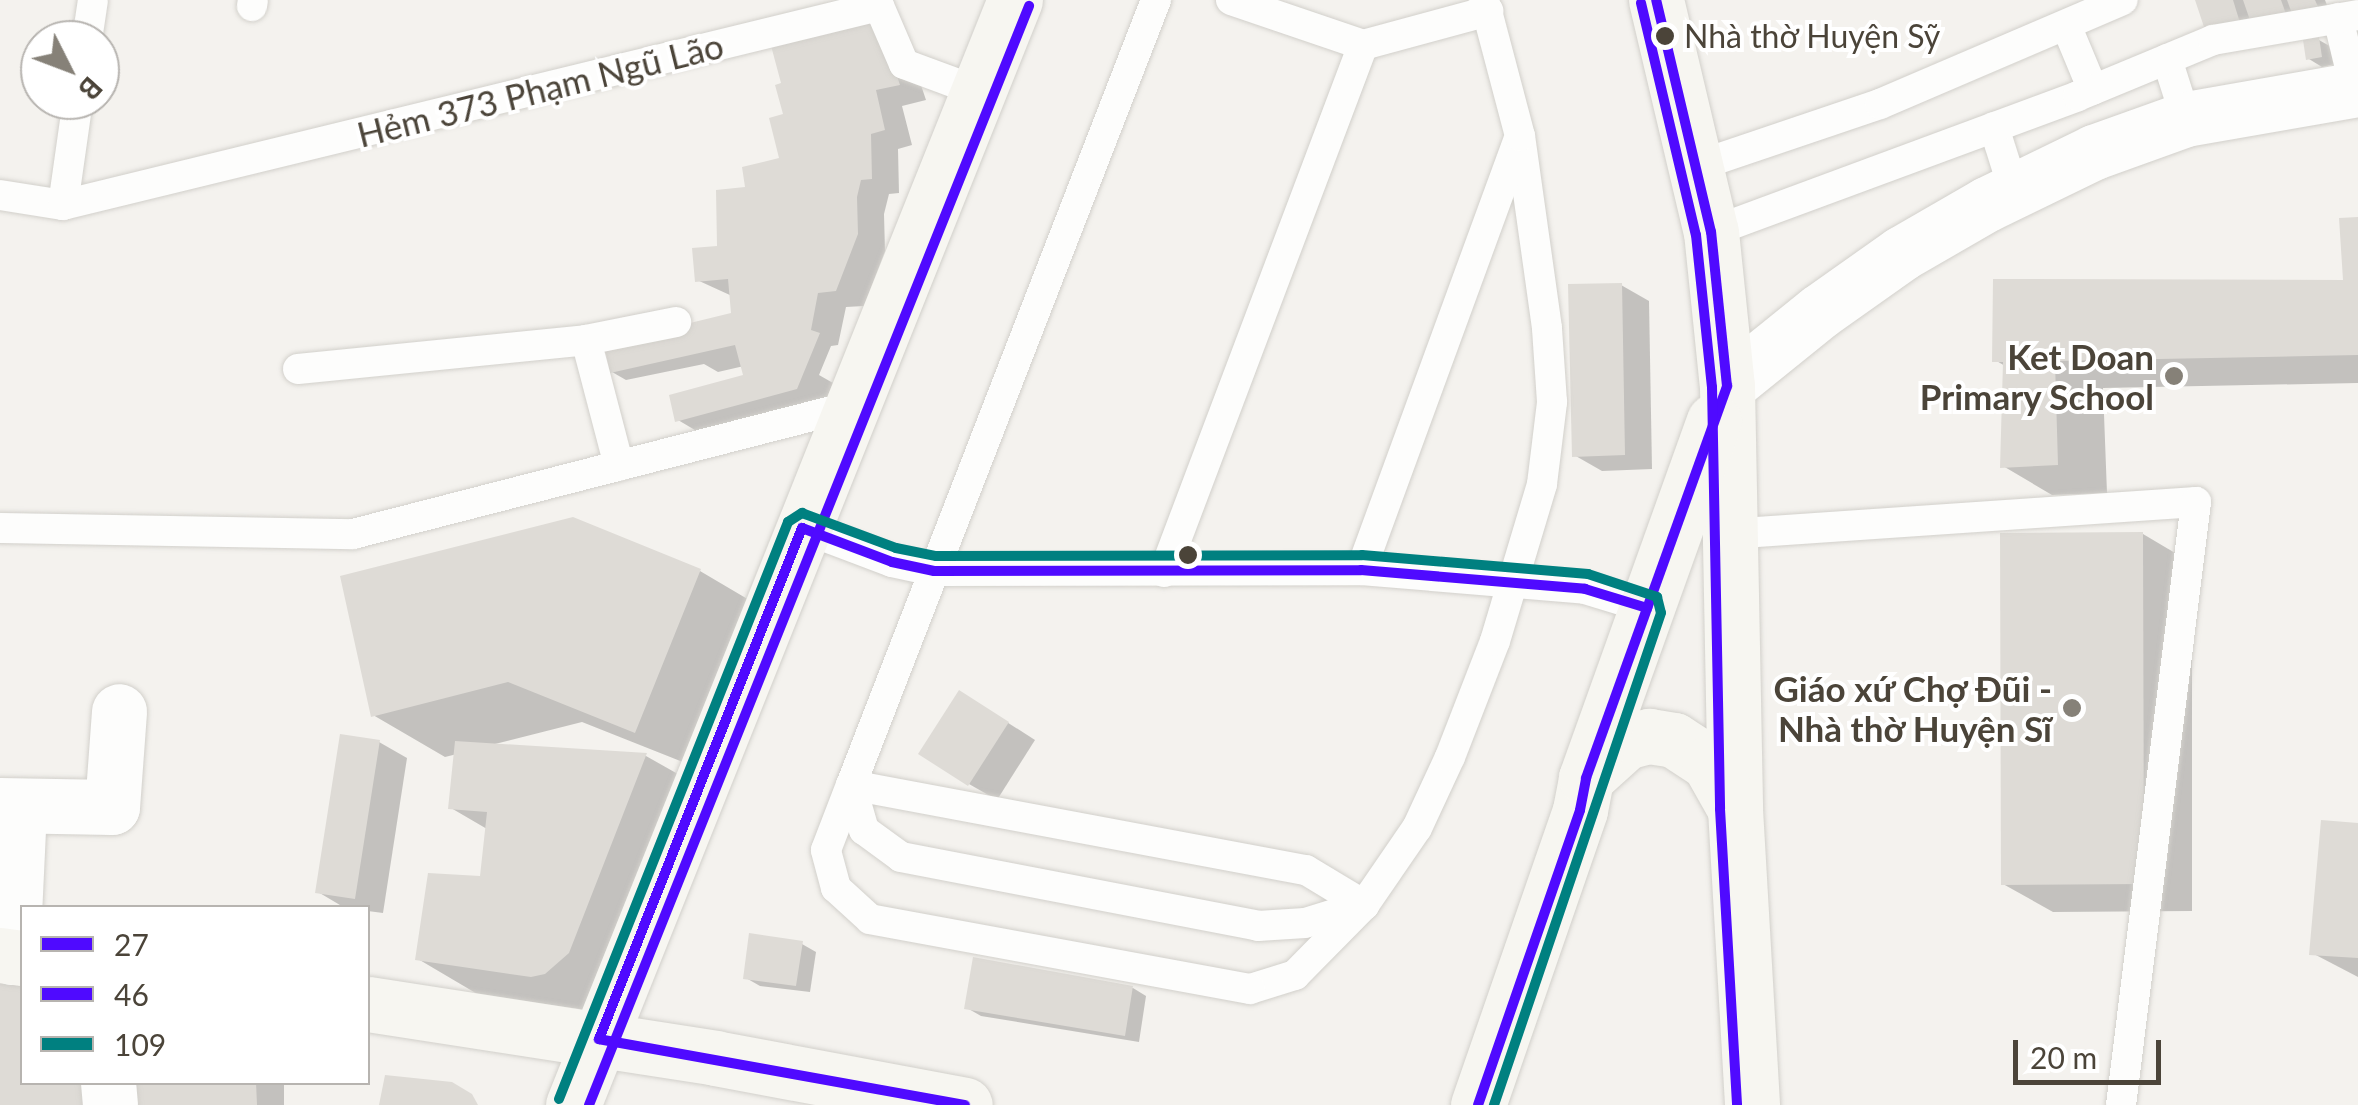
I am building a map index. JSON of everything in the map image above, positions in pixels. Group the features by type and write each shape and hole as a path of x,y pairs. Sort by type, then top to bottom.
{"main road":[{"path":"573,1105 1015,0"},
{"path":"1656,0 1711,232 1727,386 1735,808 1752,1105"},
{"path":"1478,1105 1580,810 1586,778 1727,386"},
{"path":"1586,778 1626,742 1650,736 1674,740 1708,763 1735,808"},
{"path":"370,1004 599,1039 965,1105"}],"street":[{"path":"1727,386 1820,310 1902,253 2094,152 2186,120 2356,89"},
{"path":"12,957 10,806 112,807 118,711"}],"lane":[{"path":"1156,0 826,850 836,888 870,918 1250,989 1295,975 1364,905 1418,828 1462,724 1512,584 1542,484 1552,402 1547,328 1520,136 1486,5 1364,45 1231,0"},
{"path":"1697,166 1880,104 2123,0"},
{"name":"Hẻm 373 Phạm Ngũ Lão","path":"63,206 878,3 904,64 978,91"},
{"path":"1711,232 2092,90 2212,40 2348,16 2356,89"},
{"path":"2066,25 2092,90"},
{"path":"1164,572 1364,45"},
{"path":"2166,60 2186,120"},
{"path":"0,195 63,206 75,120"},
{"path":"1994,127 2014,191"},
{"path":"1361,570 1520,136"},
{"path":"298,368 586,340 676,322"},
{"path":"586,340 619,466"},
{"path":"0,528 352,534 851,406"},
{"path":"1728,534 2196,502 2121,1105"},
{"path":"802,528 892,562 934,571 1361,570 1585,589 1647,608"},
{"path":"851,785 864,830 901,857 1258,926 1305,924 1364,905"},
{"path":"851,785 1306,870 1364,905"}],"building":[{"path":"2195,0 2233,0 2241,26 2207,36"},
{"path":"2243,0 2281,0 2287,17 2253,29"},
{"path":"2287,0 2315,0 2319,9 2294,19"},
{"path":"876,15 900,85 876,90 885,130 871,134 872,179 861,180 857,197 858,234 836,291 818,293 811,330 820,333 797,389 675,422 669,395 743,375 735,345 610,373 604,344 731,313 728,279 695,282 692,248 717,246 716,190 745,187 742,167 779,158 769,118 783,114 775,85 781,83 770,42"},
{"path":"2319,37 2322,57 2306,60 2303,40"},
{"path":"2358,217 2358,355 2055,361 2058,465 2000,468 2003,362 1992,362 1993,279 2343,280 2339,218"},
{"path":"1622,283 1625,455 1572,457 1568,284"},
{"path":"573,517 701,569 635,733 508,682 371,717 340,576"},
{"name":"Giáo xứ Chợ Đũi - Nhà thờ Huyện Sĩ","path":"2143,532 2144,884 2001,885 2000,533"},
{"path":"959,690 1009,722 968,786 918,754"},
{"path":"340,734 380,740 355,899 315,893"},
{"path":"455,741 647,753 569,953 545,974 531,977 415,960 428,873 480,876 487,812 448,809"},
{"path":"2321,820 2358,823 2358,958 2309,955"},
{"path":"749,933 803,941 796,986 743,979"},
{"path":"973,957 1133,986 1125,1036 964,1009"},
{"path":"0,981 20,985 20,1085 98,1085 100,1105 0,1105"},
{"path":"385,1075 452,1082 472,1094 478,1105 379,1105"},
{"path":"131,1085 256,1085 257,1105 127,1105"}],"transit line":[{"name":"27","path":"1478,1105 1580,810 1586,778 1727,386 1711,232 1656,0"},
{"name":"46","path":"1641,3 1696,235 1712,387 1720,809 1737,1105"},
{"name":"46","path":"589,1105 1029,6"},
{"name":"109","path":"559,1099 788,522 802,513 896,548 936,556 1362,555 1588,574 1657,597 1661,613 1494,1105"},
{"name":"27","path":"965,1105 599,1039 802,528 892,562 934,571 1361,570 1585,589 1647,608"}],"place":[{"name":"Nhà thờ Huyện Sỹ","path":"1665,36"},
{"name":"Ket Doan Primary School","path":"2174,376"},
{"name":"Giáo xứ Chợ Đũi - Nhà thờ Huyện Sĩ","path":"2072,708"}]}
